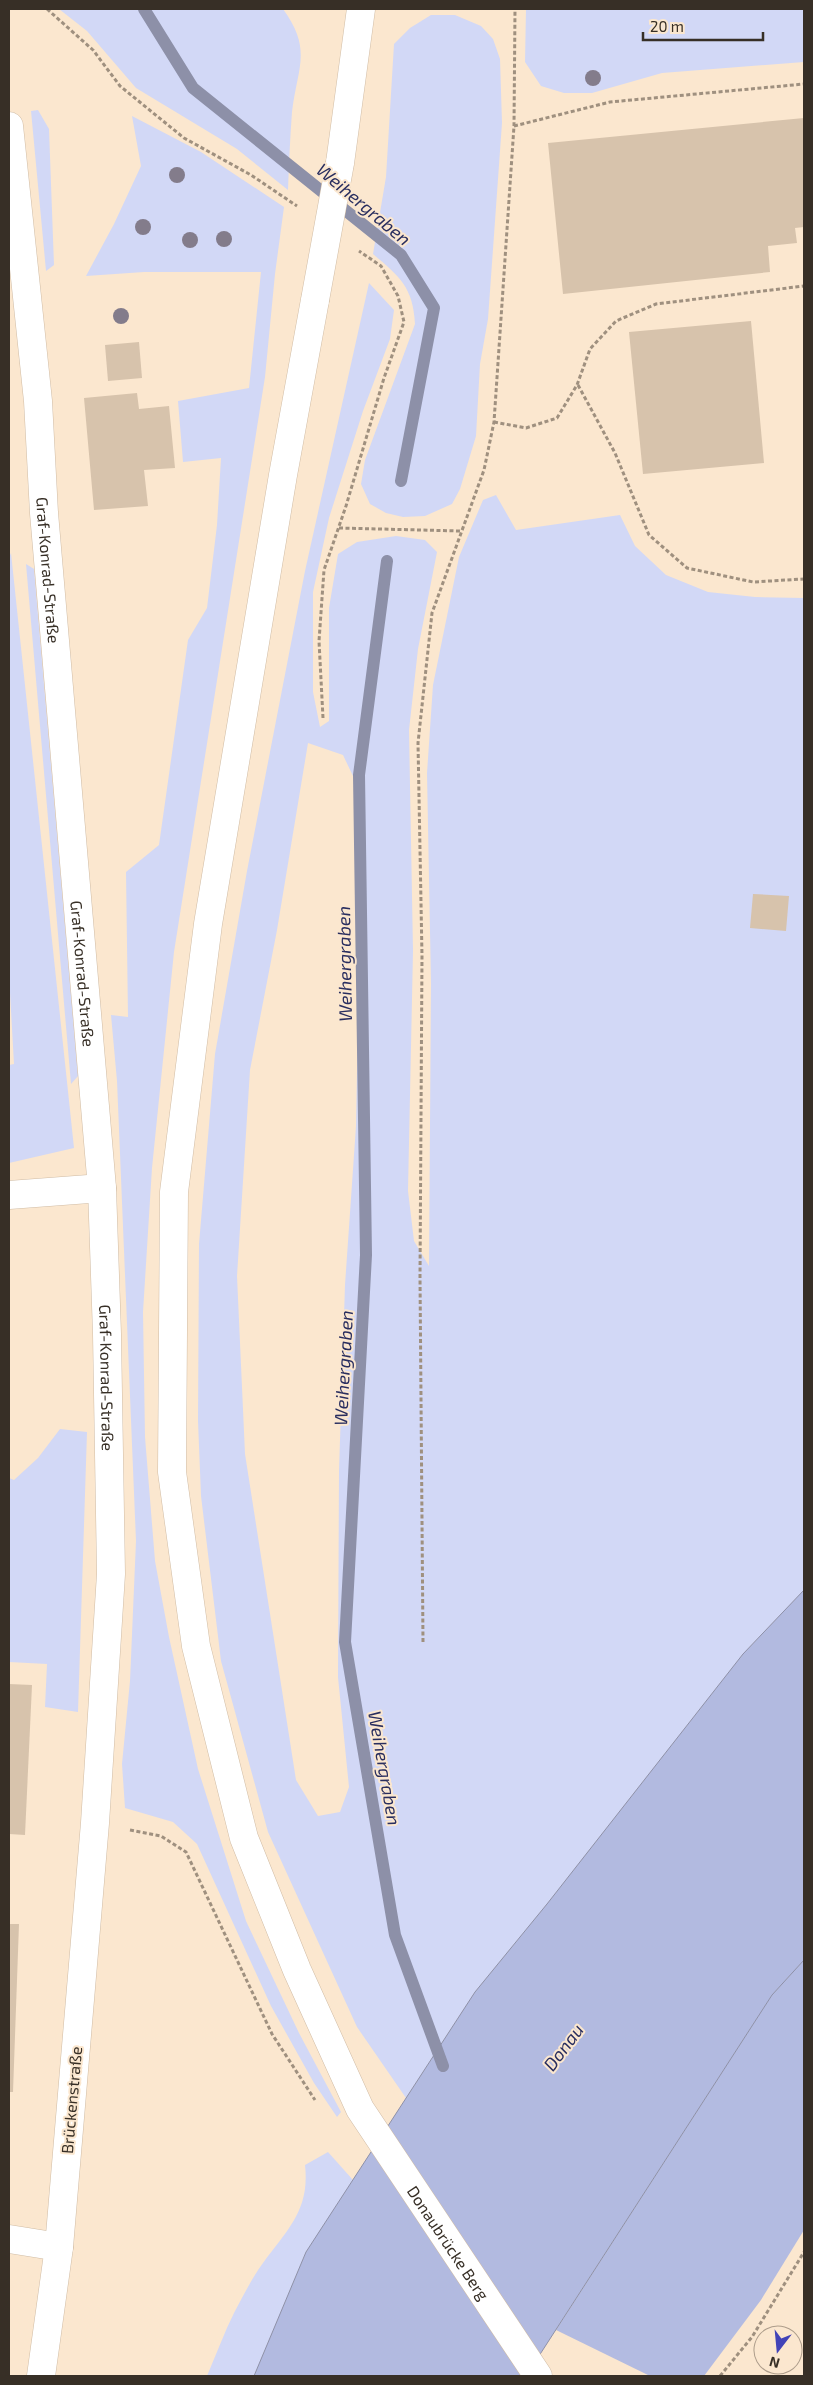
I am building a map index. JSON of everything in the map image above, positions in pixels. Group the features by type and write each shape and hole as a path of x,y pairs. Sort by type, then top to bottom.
{"main road":[{"name":"Donaubrücke Berg","path":"361,9 340,163 283,475 208,924 174,1192 172,1472 196,1646 244,1838 297,1970 360,2109 538,2376"},
{"name":"Graf-Konrad-Straße","path":"9,126 10,169 38,401 45,522 102,1188 108,1334 111,1574 95,1823"},
{"path":"9,1195 102,1188"},
{"name":"Brückenstraße","path":"41,2376 59,2247 95,1823"},
{"path":"9,2239 59,2247"}],"path":[{"path":"423,1642 420,1287 422,956 418,743 432,612 484,470 494,422 514,126 515,9"},
{"path":"514,126 610,102 804,84"},
{"path":"494,422 526,428 557,418 577,385 590,349 616,320 656,304 804,286"},
{"path":"577,385 615,453 649,535 687,568 753,582 804,579"},
{"path":"339,528 461,531"},
{"path":"95,1823 161,1836 186,1852 272,2034 316,2101"},
{"path":"720,2376 752,2337 804,2252"}],"shaded area":[{"path":"59,9 283,9 298,36 301,59 292,112 288,190 237,149 136,88 87,31"},
{"path":"526,9 804,9 804,62 662,73 592,93 564,93 541,86 525,62"},
{"path":"431,15 455,15 481,26 493,39 500,59 502,123 488,319 480,364 476,436 460,489 452,504 425,516 403,517 386,513 370,504 361,484 365,460 415,324 414,311 408,292 398,276 373,254 386,177 394,44 410,28"},
{"path":"38,110 49,129 54,265 46,271 31,111"},
{"path":"132,116 201,152 284,207 275,274 265,377 174,952 152,1168 143,1312 145,1437 155,1561 169,1637 198,1769 246,1921 299,2033 341,2112 337,2117 314,2083 271,2006 197,1844 173,1822 125,1808 122,1764 130,1681 136,1541 117,1081 111,1015 128,1017 126,872 159,845 188,640 207,608 217,525 221,458 183,462 178,401 249,388 261,272 144,272 86,276 114,224 141,166"},
{"path":"369,283 394,310 390,339 363,411 329,518 313,592 313,692 320,727 329,721 329,608 338,554 357,542 396,536 425,540 437,552 418,649 409,730 413,951 408,1191 414,1241 429,1266 431,984 427,773 433,685 459,557 483,500 496,495 516,530 620,515 635,546 666,575 708,592 755,597 804,598 804,1590 743,1654 547,1904 475,1992 406,2098 357,2027 268,1832 221,1661 201,1496 198,1421 199,1244 215,1054 247,871 305,571","holes":["308,743 343,755 362,795 356,1126 345,1285 339,1471 338,1677 349,1787 340,1812 318,1816 296,1780 245,1454 237,1276 250,1070 277,930"]},
{"path":"11,553 74,1148 9,1163 9,1065 14,1064 9,975 9,558"},
{"path":"26,564 34,569 78,1076 71,1084"},
{"path":"60,1429 87,1432 78,1712 45,1707 47,1664 9,1662 9,1478 14,1480 38,1458"},
{"path":"804,1960 804,2230 761,2300 704,2376 650,2376 556,2330 772,1995"},
{"path":"328,2152 353,2180 306,2252 254,2376 207,2376 230,2321 248,2287 295,2218 304,2195 306,2181 305,2165"}],"water":[{"name":"Donau","path":"804,1590 804,1960 772,1995 526,2376 254,2376 306,2252 475,1992 547,1904 743,1654"}],"building":[{"path":"804,118 804,227 795,228 797,243 768,246 770,272 563,294 548,143"},
{"path":"751,321 764,463 643,474 629,332"},
{"path":"139,342 142,378 108,381 105,345"},
{"path":"137,393 139,409 169,406 175,468 144,470 148,506 94,510 84,398"},
{"path":"753,894 789,896 786,931 750,928"},
{"path":"9,1684 32,1685 25,1835 9,1834"},
{"path":"9,1924 19,1924 13,2092 9,2092"}],"waterway":[{"name":"Weihergraben","path":"144,9 193,88 401,255 434,308 401,481"},
{"name":"Weihergraben","path":"387,561 359,775 366,1255 345,1642 395,1935 443,2066"}]}
